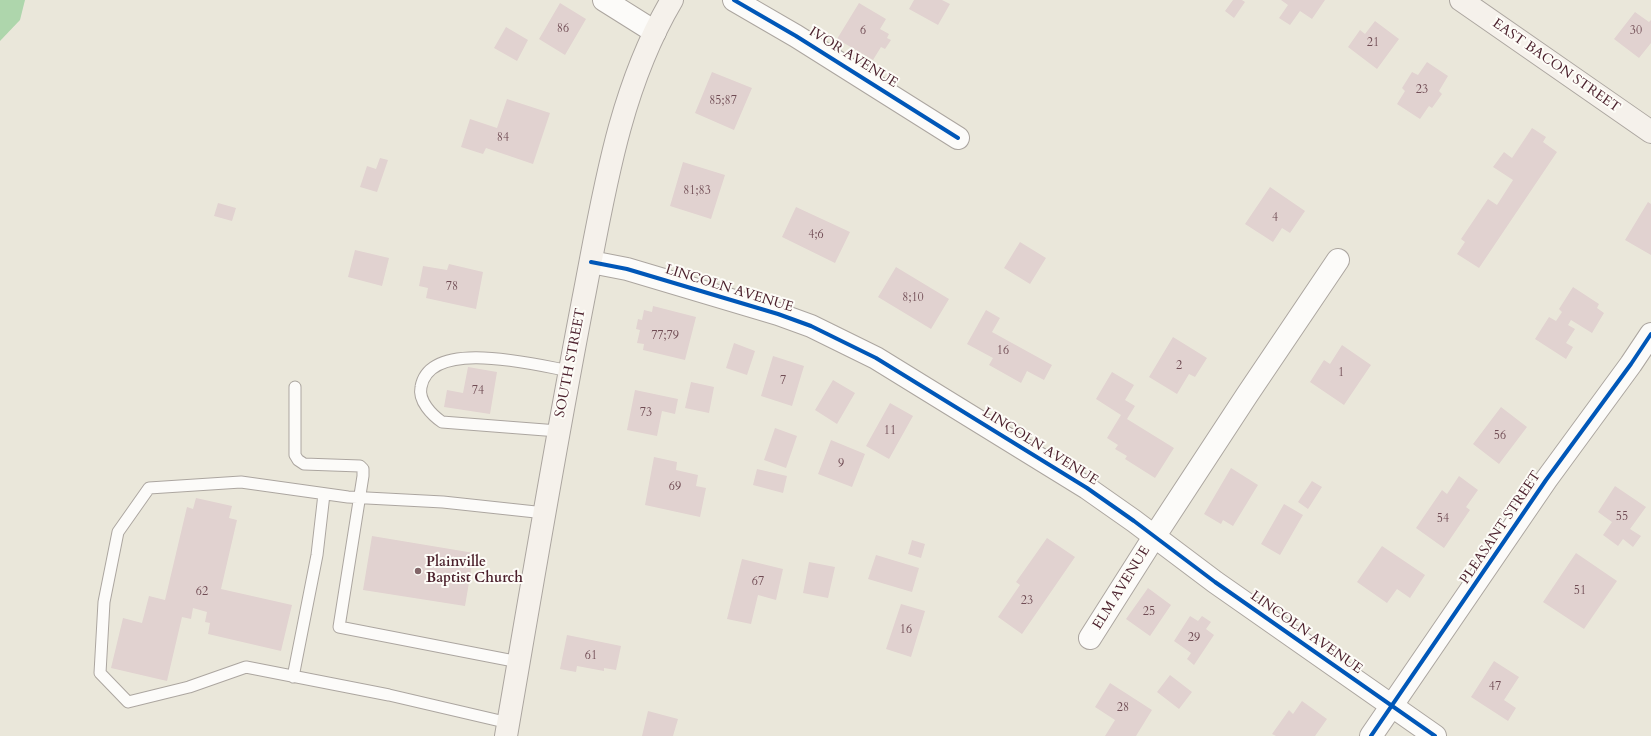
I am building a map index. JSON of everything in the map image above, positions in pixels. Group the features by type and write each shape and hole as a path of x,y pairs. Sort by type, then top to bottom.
{"main road":[{"name":"SOUTH STREET","path":"508,730 558,431 609,173 628,98 655,32 672,0"},
{"name":"EAST BACON STREET","path":"1461,0 1651,132"}],"street":[{"path":"604,0 655,32"},
{"name":"IVOR AVENUE","path":"734,0 796,36 958,138"},
{"name":"ELM AVENUE","path":"1090,638 1154,538 1338,260"},
{"name":"LINCOLN AVENUE","path":"591,262 627,269 778,314 811,326 876,358 1087,488 1134,521 1154,538 1215,582 1435,736"},
{"name":"PLEASANT STREET","path":"1371,736 1546,480 1631,364 1651,334"}],"lane":[{"path":"558,431 442,422 434,416 428,408 422,397 421,388 428,371 447,360 474,357 520,362 570,371"},
{"path":"295,387 295,455 298,460 304,464 360,466 363,469 339,627 519,662"},
{"path":"508,730 389,695 246,667 189,687 128,702 100,673 104,602 118,532 149,488 241,482 324,494 443,502 545,514"},
{"path":"296,677 317,555 324,494"}],"green space":[{"path":"0,0 25,0 20,20 0,41"}],"building":[{"path":"914,0 942,0 950,4 938,25 909,9"},
{"path":"1233,0 1242,0 1245,2 1234,18 1225,11"},
{"path":"1281,0 1325,0 1312,19 1300,11 1290,25 1279,18 1288,5"},
{"path":"560,3 586,19 565,55 539,39"},
{"path":"859,3 886,19 880,29 889,34 887,38 891,40 885,49 881,47 873,60 837,39"},
{"path":"1635,12 1649,22 1651,20 1651,43 1639,58 1614,39"},
{"path":"1375,21 1399,39 1377,69 1348,47 1360,30 1365,34"},
{"path":"506,27 528,40 517,61 494,48"},
{"path":"1427,62 1448,76 1439,91 1442,94 1432,108 1429,106 1420,119 1397,104 1405,91 1402,88 1412,72 1418,75"},
{"path":"712,72 752,88 734,130 695,113"},
{"path":"507,99 550,113 533,164 486,148 483,154 461,147 470,119 497,128"},
{"path":"1532,128 1546,137 1543,142 1557,152 1479,268 1457,254 1465,242 1461,239 1488,199 1497,205 1513,180 1493,167 1504,152 1512,158"},
{"path":"380,158 388,160 377,192 360,187 367,166 376,169"},
{"path":"683,162 725,175 711,219 670,206"},
{"path":"1270,187 1305,211 1290,233 1282,228 1273,242 1245,224"},
{"path":"1648,202 1651,204 1651,255 1625,240"},
{"path":"218,203 236,208 232,221 214,216"},
{"path":"796,207 850,232 835,263 782,237"},
{"path":"1020,242 1046,258 1030,284 1004,268"},
{"path":"355,250 389,258 382,286 348,277"},
{"path":"449,264 483,272 476,309 426,298 428,288 419,286 423,266 447,270"},
{"path":"896,267 949,299 931,329 878,297"},
{"path":"1573,287 1599,304 1597,308 1604,313 1592,333 1571,320 1568,325 1575,329 1566,343 1573,347 1566,359 1535,339 1549,317 1556,321 1562,312 1559,309"},
{"path":"653,306 696,317 685,360 643,350 644,344 637,343 640,330 636,329 638,319 642,320 644,310 652,312"},
{"path":"986,310 1000,318 992,332 1052,365 1044,380 1027,371 1021,383 989,365 993,358 967,344"},
{"path":"1173,337 1207,358 1195,377 1189,374 1177,394 1149,377"},
{"path":"734,343 755,351 747,375 726,368"},
{"path":"1342,345 1371,365 1344,405 1310,382 1324,360 1330,364"},
{"path":"773,356 804,366 792,406 761,396"},
{"path":"468,367 497,372 490,414 444,407 447,390 463,393"},
{"path":"1112,372 1134,385 1125,400 1135,406 1127,419 1174,448 1155,478 1125,459 1127,456 1115,449 1118,445 1107,438 1121,415 1096,399"},
{"path":"833,380 855,393 837,424 815,410"},
{"path":"691,382 714,387 709,413 685,408"},
{"path":"635,390 678,399 675,414 662,411 657,436 627,430"},
{"path":"890,403 913,416 889,459 866,446"},
{"path":"1501,407 1527,427 1499,464 1473,444"},
{"path":"775,428 797,436 786,468 764,460"},
{"path":"831,440 865,454 852,487 818,474"},
{"path":"654,457 677,462 676,470 698,475 696,486 706,488 700,517 645,505"},
{"path":"1231,468 1258,485 1233,526 1223,520 1221,524 1204,514"},
{"path":"757,469 787,476 783,493 753,485"},
{"path":"1459,476 1478,490 1466,507 1470,510 1444,548 1416,528 1442,490 1447,494"},
{"path":"1312,481 1322,487 1308,509 1298,502"},
{"path":"1615,486 1646,507 1630,529 1641,536 1633,547 1623,539 1618,546 1603,535 1612,522 1598,512"},
{"path":"196,498 232,506 229,518 237,520 221,589 292,605 281,651 208,634 210,623 205,622 207,612 193,608 191,619 182,617 167,681 111,668 123,618 142,623 149,596 165,600 187,507 193,509"},
{"path":"1284,504 1303,515 1280,555 1261,544"},
{"name":"Plainville Baptist Church","path":"372,536 474,553 465,606 363,590"},
{"path":"1047,538 1075,557 1022,634 998,617 1020,585 1016,582"},
{"path":"912,540 925,544 921,558 908,554"},
{"path":"1382,546 1425,575 1410,598 1397,589 1387,603 1357,582"},
{"path":"1576,553 1617,581 1584,629 1543,602"},
{"path":"876,555 919,568 912,592 868,579"},
{"path":"742,559 783,569 776,600 758,595 751,624 727,619"},
{"path":"809,562 835,567 828,598 803,593"},
{"path":"1148,588 1171,605 1150,636 1126,619"},
{"path":"901,604 925,611 911,657 886,649"},
{"path":"1190,616 1198,621 1202,616 1211,622 1206,629 1214,635 1194,665 1187,659 1191,653 1174,641"},
{"path":"567,635 621,646 616,670 604,668 604,671 577,666 576,672 560,669"},
{"path":"1494,661 1519,677 1504,700 1516,708 1508,721 1471,697"},
{"path":"1170,675 1192,692 1179,709 1157,692"},
{"path":"1110,683 1152,710 1136,736 1105,736 1115,720 1095,707"},
{"path":"1302,701 1327,719 1315,736 1276,736 1272,734 1289,710 1293,714"},
{"path":"648,711 678,719 673,736 642,736"}],"cycle path":[{"path":"734,0 796,36 958,138"},
{"path":"591,262 627,269 778,314 811,326 876,358 1087,488 1134,521 1215,582 1435,736"},
{"path":"1371,736 1546,480 1631,364 1651,334"}],"place":[{"name":"Plainville Baptist Church","path":"418,571"}]}
